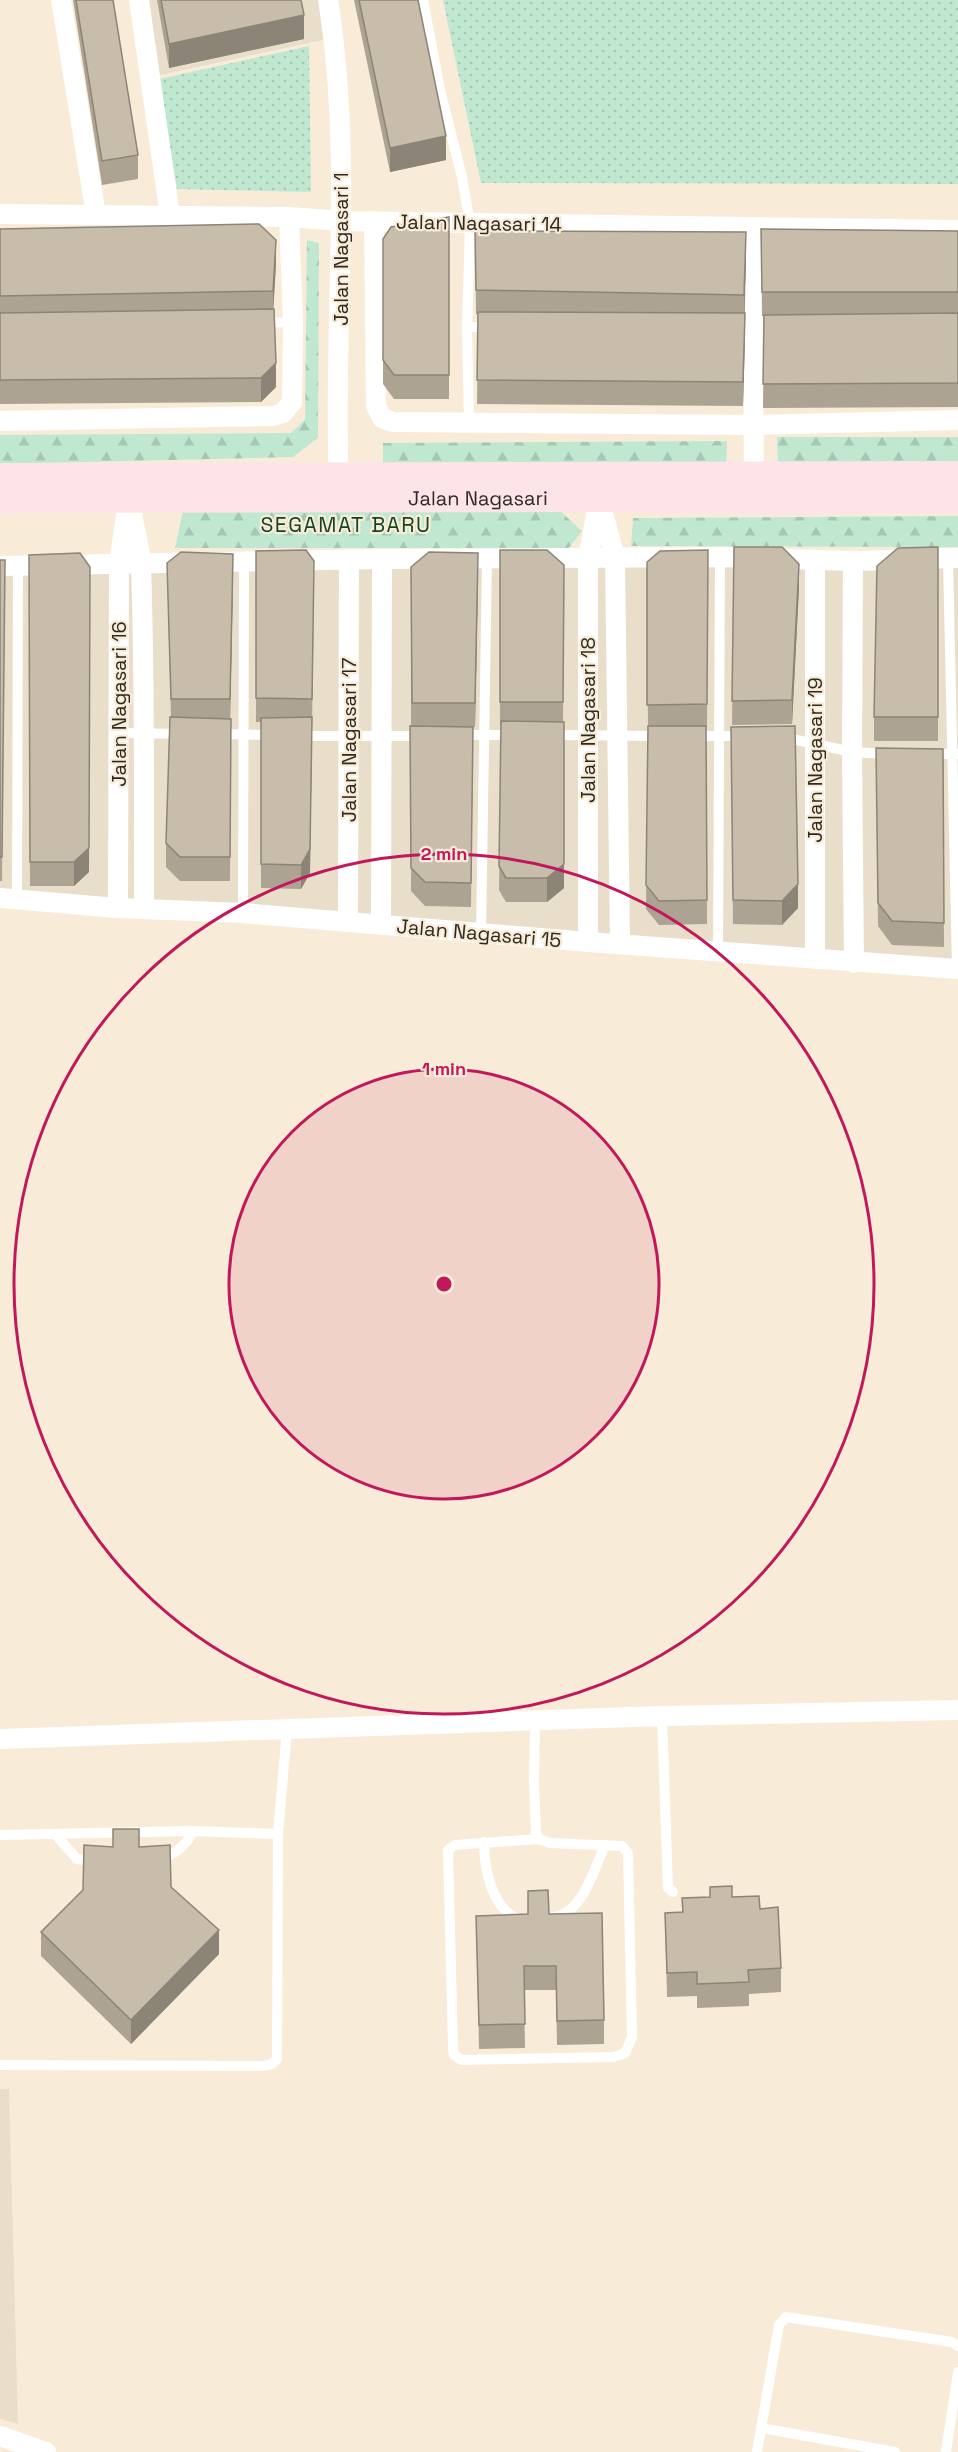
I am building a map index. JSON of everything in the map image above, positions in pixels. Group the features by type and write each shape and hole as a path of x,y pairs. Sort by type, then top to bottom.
{"street":[{"path":"61,0 96,215"},
{"path":"139,0 170,216"},
{"name":"Jalan Nagasari 1","path":"328,0 336,48 340,98 339,487"},
{"name":"Jalan Nagasari 14","path":"0,214 289,217 341,221 958,230"},
{"path":"0,421 273,416 283,413 292,402 293,322 289,217"},
{"name":"Jalan Nagasari 1","path":"374,221 376,406 382,418 401,423 469,422"},
{"path":"752,227 754,489"},
{"path":"267,239 290,239"},
{"path":"469,422 755,425 958,420"},
{"name":"Jalan Nagasari","path":"754,489 958,475"},
{"name":"Jalan Nagasari","path":"0,477 128,489"},
{"path":"599,486 615,558 620,944"},
{"name":"Jalan Nagasari","path":"0,499 128,489 599,486 754,489 958,499"},
{"name":"Jalan Nagasari 18","path":"588,942 588,559 599,486"},
{"path":"128,489 141,564 145,733 144,909"},
{"name":"Jalan Nagasari 16","path":"118,908 119,564 128,489"},
{"path":"9,565 349,559 720,557 853,561 953,558"},
{"name":"Jalan Nagasari 17","path":"348,922 349,559"},
{"path":"381,925 382,559"},
{"name":"Jalan Nagasari 19","path":"815,560 815,959"},
{"path":"853,561 854,963"},
{"name":"Jalan Nagasari 15","path":"8,899 118,908 243,913 481,934 958,969"},
{"path":"0,1739 662,1716 958,1710"},
{"path":"0,2436 46,2452"}],"lane":[{"path":"423,0 440,90 462,177 470,223 467,327 469,422"},
{"path":"246,323 293,322"},
{"path":"467,327 503,327"},
{"path":"718,951 720,557"},
{"path":"953,558 958,969"},
{"path":"481,934 487,559"},
{"path":"243,913 244,562"},
{"path":"8,899 9,565"},
{"path":"119,733 189,734"},
{"path":"211,734 279,735"},
{"path":"291,735 350,737 754,736"},
{"path":"766,736 778,736 852,752 900,754"},
{"path":"921,754 955,754"},
{"path":"662,1716 668,1888 673,1892"},
{"path":"535,1720 534,1784 536,1833 539,1839"},
{"path":"0,2065 262,2066 272,2064 277,2059 278,1834 287,1729"},
{"path":"0,1835 193,1831 278,1834"},
{"path":"146,1862 174,1854 188,1842 193,1831"},
{"path":"55,1834 77,1859 113,1864"},
{"path":"539,1839 550,1843 626,1848 629,1857 628,1930 632,2037 628,2049 625,2053 613,2057 462,2060 454,2055 453,2047 448,1850 455,1845 539,1839"},
{"path":"484,1842 484,1865 491,1887 511,1915 524,1921 560,1917 568,1913 581,1898 605,1845"},
{"path":"757,2452 779,2325 786,2317 952,2342 958,2346"},
{"path":"946,2452 958,2372"},
{"path":"761,2428 895,2452"}],"shaded area":[{"path":"146,0 321,0 327,39 156,76"},
{"path":"958,557 958,977 354,928 0,906 0,559"},
{"path":"0,2089 9,2089 18,2424 0,2419"}],"green space":[{"path":"443,0 958,0 958,184 481,183"},
{"path":"309,46 311,192 177,189 159,79"},
{"path":"307,240 319,243 318,438 293,457 0,464 0,435 291,433 305,420"},
{"path":"777,437 958,437 958,467 778,469"},
{"path":"727,441 726,470 383,469 383,443"},
{"path":"559,510 582,531 569,548 175,548 183,511"},
{"path":"958,516 958,547 631,546 633,518"}],"building":[{"path":"76,0 113,0 138,155 102,161"},
{"path":"161,0 301,0 304,15 169,44"},
{"path":"359,0 418,0 446,136 390,148"},
{"path":"449,217 449,375 394,375 383,360 383,239 391,227"},
{"path":"259,224 276,240 273,291 0,296 0,229"},
{"path":"761,229 958,231 958,292 762,292"},
{"path":"475,231 746,232 744,295 476,290"},
{"path":"274,309 276,363 261,378 0,380 0,313"},
{"path":"478,312 745,313 743,382 477,380"},
{"path":"958,313 958,383 763,384 764,315"},
{"path":"734,547 782,547 799,564 792,700 732,701"},
{"path":"938,547 938,717 874,717 877,566 898,548"},
{"path":"306,550 314,561 312,699 256,698 256,551"},
{"path":"500,550 547,550 564,565 563,702 500,702"},
{"path":"708,550 707,704 647,705 647,562 660,551"},
{"path":"181,552 233,554 230,699 171,699 167,563"},
{"path":"429,552 478,553 475,703 412,703 411,567"},
{"path":"80,553 90,567 89,848 74,862 30,862 29,555"},
{"path":"0,560 5,560 2,857 0,857"},
{"path":"170,717 231,719 230,857 180,857 166,843"},
{"path":"312,717 310,849 301,865 261,864 261,718"},
{"path":"501,721 564,722 564,864 547,878 506,878 499,866"},
{"path":"410,726 473,727 471,883 425,882 411,868"},
{"path":"648,726 706,726 707,900 659,901 646,885"},
{"path":"795,726 798,884 782,901 733,900 731,727"},
{"path":"876,748 943,749 944,923 892,921 878,903"},
{"path":"113,1829 139,1829 139,1847 170,1845 171,1887 219,1930 131,2020 41,1932 83,1890 84,1845 113,1847"},
{"path":"732,1886 732,1897 759,1896 760,1909 778,1907 781,1968 748,1970 749,1982 697,1984 697,1972 667,1973 665,1913 683,1912 682,1898 710,1897 710,1887"},
{"path":"548,1890 549,1914 602,1913 604,2020 557,2021 556,1966 524,1966 525,2024 479,2025 476,1916 528,1914 528,1891"}],"district":[{"name":"SEGAMAT BARU","path":"346,525"}]}
